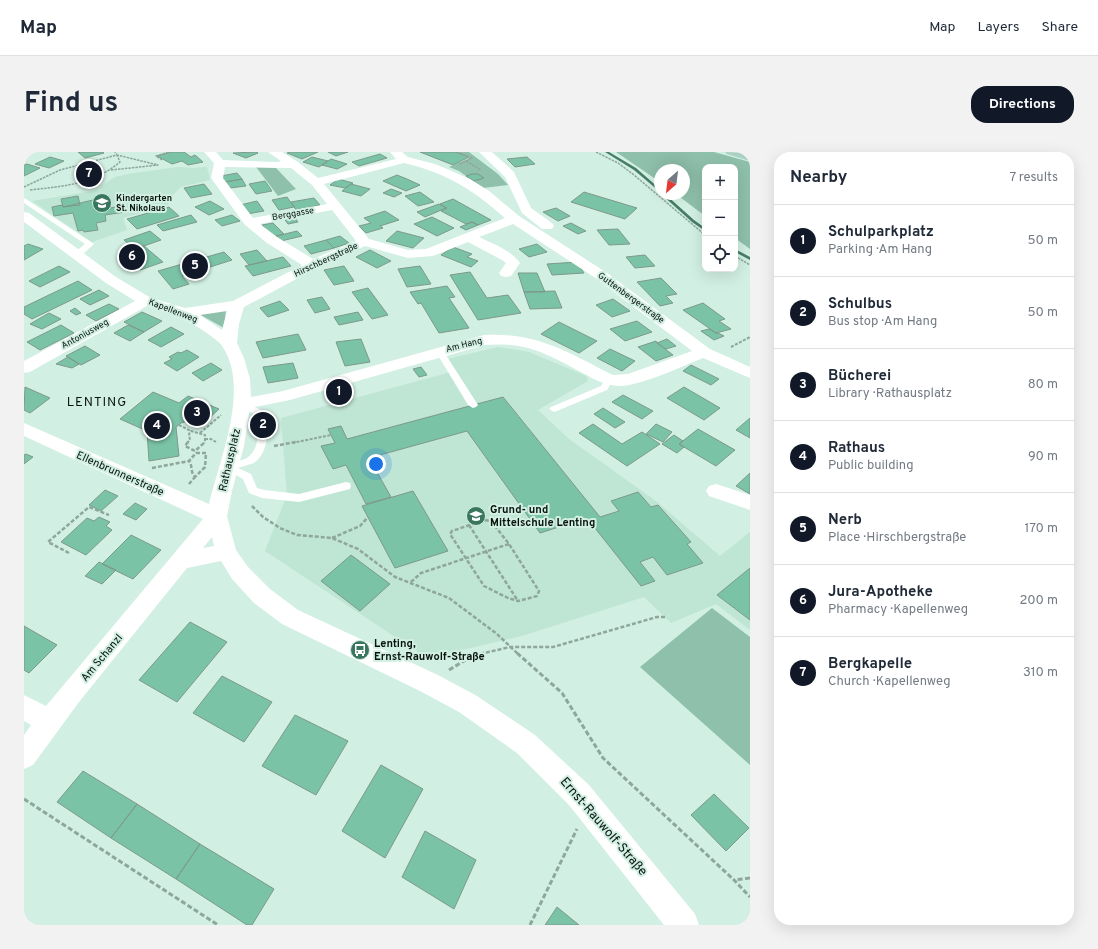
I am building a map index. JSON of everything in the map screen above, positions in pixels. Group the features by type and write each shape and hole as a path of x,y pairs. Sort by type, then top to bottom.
{"street":[{"path":"210,152 220,163 294,164"},
{"name":"Hirschbergstraße","path":"184,313 237,305 312,265 364,242 316,182 294,164 274,152"},
{"path":"485,152 510,175 526,210 534,218 560,234"},
{"name":"Guttenbergerstraße","path":"316,182 400,156 431,166 466,182 485,194 514,219 569,247 602,276 704,352 750,373"},
{"name":"Berggasse","path":"220,163 217,178 250,222 272,240 312,265"},
{"name":"Berggasse","path":"250,222 336,206"},
{"name":"Kapellenweg","path":"24,216 78,254 111,280 146,301 184,313 203,323 229,343 236,358 242,379 242,404"},
{"path":"364,242 408,254 428,254 514,219"},
{"path":"468,237 507,257 512,263 506,273"},
{"name":"Antoniusweg","path":"24,368 146,301"},
{"path":"229,343 231,324 237,305"},
{"name":"Am Hang","path":"242,404 284,396 484,340 506,339 526,342 543,348 609,380 621,381 632,379 704,352"},
{"name":"Rathausplatz","path":"217,516 235,446 242,404"},
{"name":"Ellenbrunnerstraße","path":"24,430 217,516"},
{"path":"716,491 750,503"},
{"name":"Ernst-Rauwolf-Straße","path":"217,516 226,552 240,574 262,596 290,617 429,683 468,704 526,744 579,795 684,925"},
{"name":"Am Schanzl","path":"24,756 49,722 182,561 217,516"},
{"path":"182,561 226,552"},
{"path":"24,707 49,722"}],"lane":[{"path":"24,200 90,244 78,254"},
{"path":"440,352 473,405"},
{"path":"554,409 604,388 609,380"},
{"path":"229,467 249,461 255,456 261,446 263,425 258,412 242,404"},
{"path":"229,467 247,477 253,490 262,494 299,498 346,486"}],"path":[{"path":"24,191 75,185 110,170 120,162 114,152"},
{"path":"162,160 156,156 169,152"},
{"path":"457,152 472,158 466,161"},
{"path":"596,152 618,163 634,175 702,232"},
{"path":"24,187 60,170 117,155 158,165 110,170"},
{"path":"738,258 750,265"},
{"path":"179,425 204,435 205,439"},
{"path":"189,461 191,464 192,474 195,477 205,467 206,453 196,452 185,446 190,440 189,434 191,431"},
{"path":"284,446 331,435"},
{"path":"205,439 211,439"},
{"path":"120,473 189,461 205,442 205,439"},
{"path":"253,490 248,496 252,505 263,517 280,528 297,535 332,538 358,549 394,577 411,582 449,598 497,634 562,693 603,758 734,880 750,897"},
{"path":"69,553 48,542 89,507 109,515"},
{"path":"332,538 360,526 368,517"},
{"path":"485,520 491,521 510,544 539,591 537,596 518,601 508,598 484,586 450,534 452,531 485,520"},
{"path":"470,525 518,601"},
{"path":"411,582 421,573 510,544"},
{"path":"429,683 472,656 510,647 553,647 656,617 665,617"},
{"path":"24,799 218,925"},
{"path":"530,925 588,807"},
{"path":"734,880 750,878"}],"shaded area":[{"path":"456,152 469,152 498,174 508,185 483,188 459,171 449,167 470,158"},
{"path":"616,152 714,152 750,162 750,249 738,240 738,164 702,164 702,214 684,200 690,200 690,164 654,164 654,178"},
{"name":"Kindergarten St. Nikolaus","path":"178,167 207,167 210,180 181,187 167,201 169,205 123,218 127,230 92,242 32,201 93,191 115,177"},
{"path":"256,167 276,168 296,189 278,196"},
{"path":"226,310 224,328 199,314"},
{"name":"Grund- und Mittelschule Lenting","path":"498,347 529,352 586,376 588,381 538,410 569,439 656,501 720,556 750,532 750,630 716,604 671,623 644,597 522,636 427,658 265,551 287,495 281,418 451,372 443,360"},
{"path":"712,608 750,637 750,765 640,667"}],"building":[{"path":"78,152 103,152 104,153 85,158"},
{"path":"171,152 184,152 191,157 195,155 203,162 188,165 182,161 172,164 157,156"},
{"path":"318,152 302,159 287,153"},
{"path":"328,152 348,152 336,156"},
{"path":"420,152 455,152 469,157 453,165"},
{"path":"233,153 258,153 246,158"},
{"path":"380,154 387,158 359,166 352,162"},
{"path":"50,157 64,161 49,168 35,164"},
{"path":"312,157 328,161 319,167 303,162"},
{"path":"527,157 535,164 515,167 507,159"},
{"path":"331,159 347,164 337,169 322,165"},
{"path":"27,164 40,168 24,176 24,165"},
{"path":"237,173 242,179 225,182 221,176"},
{"path":"478,174 484,178 474,181 466,176"},
{"path":"397,175 420,185 406,191 383,181"},
{"path":"242,179 246,186 230,188 225,182"},
{"path":"338,179 353,183 345,188 330,185"},
{"path":"265,181 272,191 256,194 249,184"},
{"path":"204,184 212,194 191,198 184,188"},
{"path":"351,184 370,189 361,196 342,191"},
{"path":"391,189 402,193 394,197 383,193"},
{"path":"420,192 434,202 418,206 405,196"},
{"path":"584,192 637,208 625,219 571,202"},
{"path":"78,196 80,205 63,207 61,199"},
{"path":"287,197 294,207 279,210 272,200"},
{"path":"314,198 320,205 296,210 291,202"},
{"path":"453,199 491,220 478,225 472,222 466,224 441,211 447,208 440,204"},
{"path":"93,200 94,202 108,200 111,208 123,205 125,212 105,215 106,221 96,223 98,230 84,232 83,230 78,231 73,213 54,216 52,207 62,205 63,207"},
{"path":"210,201 224,209 209,215 195,207"},
{"path":"257,201 264,211 247,214 240,205"},
{"path":"439,204 446,208 425,217 417,212"},
{"path":"169,207 179,216 137,229 127,219"},
{"path":"556,208 570,216 558,221 543,212"},
{"path":"385,211 399,220 380,226 383,228 366,233 359,226 371,223 364,218"},
{"path":"191,215 197,222 163,231 157,225"},
{"path":"232,215 240,221 222,226 215,220"},
{"path":"293,215 298,222 288,224 283,217"},
{"path":"432,217 454,228 437,236 414,224"},
{"path":"472,222 478,225 466,230 460,227"},
{"path":"273,223 284,234 273,237 262,225"},
{"path":"571,223 586,231 578,234 563,226"},
{"path":"618,229 630,244 609,245 597,230"},
{"path":"150,231 161,240 135,249 124,240"},
{"path":"297,231 302,236 281,241 273,237"},
{"path":"397,231 424,238 413,248 386,241"},
{"path":"340,236 349,243 334,248 326,240"},
{"path":"326,240 334,248 311,254 304,246"},
{"path":"28,244 43,249 24,260 24,246"},
{"path":"537,244 547,252 529,257 519,249"},
{"path":"144,246 163,262 140,270 121,254"},
{"path":"453,247 472,254 467,257 478,261 471,267 441,255"},
{"path":"257,250 267,261 249,265 240,254"},
{"path":"370,250 391,261 377,268 356,257"},
{"path":"224,252 232,260 182,276 189,284 173,289 158,271"},
{"path":"645,255 655,266 635,268 626,257"},
{"path":"283,257 291,266 253,276 245,266"},
{"path":"577,262 584,273 552,275 547,264"},
{"path":"59,266 70,272 40,287 29,281"},
{"path":"344,266 354,281 334,285 324,270"},
{"path":"420,266 431,284 407,287 398,269"},
{"path":"470,272 487,298 508,295 521,313 478,320 450,275"},
{"path":"518,273 537,273 545,292 524,292"},
{"path":"661,278 677,294 666,296 673,303 660,306 637,282"},
{"path":"78,281 92,290 32,319 24,314 24,307"},
{"path":"447,286 455,297 449,298 469,328 439,333 421,303 418,304 410,292"},
{"path":"368,288 388,315 372,319 352,292"},
{"path":"99,290 109,296 90,305 80,299"},
{"path":"555,291 562,308 530,309 524,292"},
{"path":"322,297 330,309 315,313 307,300"},
{"path":"613,299 630,311 612,317 596,305"},
{"path":"280,301 289,310 268,317 260,308"},
{"path":"703,303 725,319 719,321 731,329 716,333 683,310"},
{"path":"109,304 119,309 96,321 86,315"},
{"path":"75,308 81,313 76,315 70,311"},
{"path":"142,312 162,321 144,332 124,322"},
{"path":"358,312 363,320 339,325 334,317"},
{"path":"49,313 61,319 42,329 30,324"},
{"path":"637,321 652,332 625,341 610,329"},
{"path":"559,322 597,341 579,353 541,334"},
{"path":"61,325 74,333 40,350 27,342"},
{"path":"128,325 144,332 130,341 114,333"},
{"path":"171,327 184,334 161,347 148,340"},
{"path":"709,329 724,336 714,340 701,331"},
{"path":"298,334 306,350 263,358 256,342"},
{"path":"361,339 370,362 345,366 336,342"},
{"path":"667,339 676,346 666,349 657,343"},
{"path":"656,341 673,355 656,361 638,347"},
{"path":"85,346 100,355 81,365 66,356"},
{"path":"610,349 635,361 622,371 597,358"},
{"path":"187,350 199,357 177,371 164,363 172,359 169,357 178,352 181,353"},
{"path":"68,357 79,364 72,368 56,364"},
{"path":"211,363 222,370 203,381 192,373"},
{"path":"293,363 298,378 268,383 263,367"},
{"path":"691,365 719,379 711,385 683,371"},
{"path":"421,367 427,375 419,377 413,369"},
{"path":"25,387 50,398 30,413 24,410"},
{"path":"684,387 720,408 704,420 667,398"},
{"path":"153,392 179,403 188,396 219,409 207,420 202,417 181,423 176,427 179,456 149,461 147,431 120,419"},
{"path":"623,395 653,411 642,419 612,402"},
{"path":"503,397 600,517 619,511 611,501 638,492 651,507 658,505 691,542 687,544 703,563 667,575 653,557 640,562 655,581 641,586 587,518 540,533 467,431 369,458 391,497 366,504 346,465 333,469 321,446 335,443 328,429 341,426 347,439"},
{"path":"603,408 625,422 615,428 594,414"},
{"path":"750,418 750,438 736,430"},
{"path":"593,424 622,444 642,432 660,444 627,466 579,433"},
{"path":"656,424 672,432 663,442 646,434"},
{"path":"698,429 735,450 716,466 679,444"},
{"path":"674,435 683,441 679,444 684,447 677,453 662,444"},
{"path":"26,454 33,457 24,464 24,455"},
{"path":"750,473 750,494 736,486"},
{"path":"105,490 118,496 101,511 89,505"},
{"path":"413,491 448,551 395,568 362,506"},
{"path":"135,503 147,509 136,520 123,514"},
{"path":"99,517 110,522 106,526 112,530 86,555 61,542 87,518 94,521"},
{"path":"131,535 161,550 133,579 102,564"},
{"path":"351,555 390,584 360,611 321,581"},
{"path":"99,562 116,570 102,584 85,576"},
{"path":"750,568 750,620 717,595"},
{"path":"190,622 227,642 177,702 139,680"},
{"path":"24,626 57,645 29,673 24,670"},
{"path":"222,676 272,702 244,742 193,713"},
{"path":"295,715 348,741 316,795 262,766"},
{"path":"381,765 423,789 385,858 342,831"},
{"path":"83,771 137,804 111,838 57,802"},
{"path":"714,794 749,828 726,851 691,815"},
{"path":"137,804 200,844 176,879 111,838"},
{"path":"425,831 476,860 454,909 402,877"},
{"path":"200,844 274,889 252,925 247,925 176,879"},
{"path":"557,907 579,925 545,925"}],"waterway":[{"path":"607,152 635,169 654,186"},
{"path":"670,200 702,228"},
{"path":"738,252 750,259"}],"place":[{"name":"Bergkapelle","path":"89,174"},
{"name":"Kindergarten St. Nikolaus","path":"102,203"},
{"name":"Jura-Apotheke","path":"132,257"},
{"name":"Nerb","path":"195,266"},
{"name":"Schulparkplatz","path":"339,392"},
{"name":"Bücherei","path":"197,413"},
{"name":"Schulbus","path":"263,425"},
{"name":"Rathaus","path":"157,426"},
{"name":"Grund- und Mittelschule Lenting","path":"476,516"},
{"name":"Lenting, Ernst-Rauwolf-Straße","path":"360,650"}],"district":[{"name":"LENTING","path":"97,403"}]}
